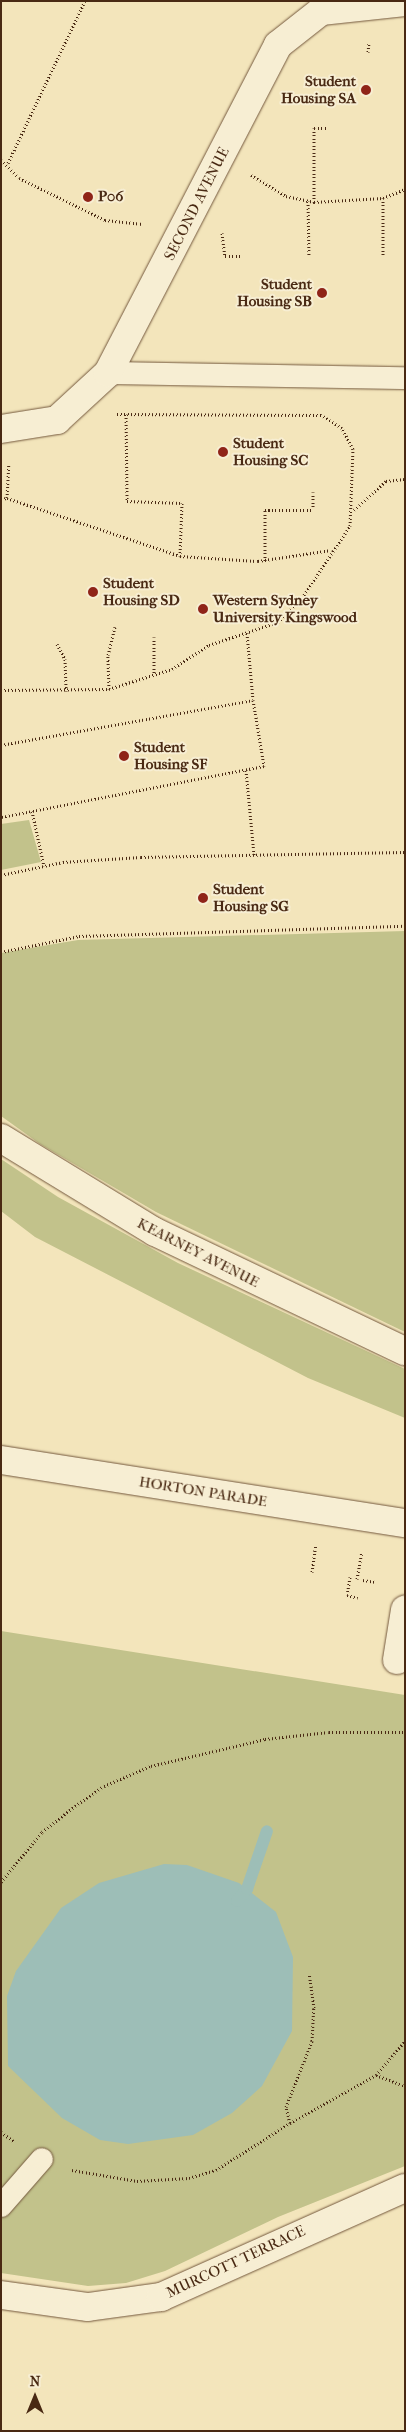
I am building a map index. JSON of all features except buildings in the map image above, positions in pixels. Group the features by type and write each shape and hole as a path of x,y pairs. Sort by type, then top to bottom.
{"street":[{"name":"SECOND AVENUE","path":"1,430 57,420 108,373 278,45 302,24 321,11 405,2"},
{"name":"KEARNEY AVENUE","path":"1,1138 155,1232 405,1351"},
{"name":"HORTON PARADE","path":"1,1460 405,1523"},
{"path":"397,1660 405,1610"},
{"name":"MURCOTT TERRACE","path":"1,2295 88,2307 161,2297 405,2188"}],"lane":[{"path":"108,373 405,378"},
{"path":"1,2206 42,2158"}],"path":[{"path":"8,163 85,1"},
{"path":"314,202 314,128 326,128"},
{"path":"220,158 286,196 308,201 383,198 405,189"},
{"path":"1,160 8,163 19,178 105,220 132,226 194,209"},
{"path":"245,182 249,174"},
{"path":"383,198 383,257"},
{"path":"308,201 309,256"},
{"path":"225,222 225,256 240,256"},
{"path":"1,690 66,692 109,689 172,669 209,645 278,622 291,610 331,550 350,526 354,511 350,438 321,416 126,414 106,410 85,395"},
{"path":"126,414 127,500 182,503 180,556"},
{"path":"354,511 386,481 405,479"},
{"path":"265,561 265,510 313,510 313,492"},
{"path":"7,498 180,556 265,561 331,550"},
{"path":"109,689 108,655 115,627"},
{"path":"1,817 264,766 253,700 248,633"},
{"path":"154,638 154,675"},
{"path":"57,644 65,659 66,692"},
{"path":"1,745 253,700"},
{"path":"246,770 254,855"},
{"path":"32,811 44,866"},
{"path":"1,875 44,866 131,858 405,852"},
{"path":"1,952 79,936 405,926"},
{"path":"357,1579 363,1543"},
{"path":"350,1578 347,1596 358,1598"},
{"path":"363,1580 375,1582"},
{"path":"1,1882 42,1832 75,1806 104,1786 151,1766 265,1739 330,1732 405,1732"},
{"path":"290,2122 286,2107 312,2041 314,2008 309,1974"},
{"path":"42,2158 106,2178 189,2178 216,2170 290,2122 376,2076 405,2041"},
{"path":"376,2076 405,2086"}],"green space":[{"path":"29,820 41,862 1,870 1,824"},
{"path":"405,931 405,1332 156,1212 40,1144 1,1116 1,953 78,940"},
{"path":"1,1159 58,1197 178,1263 405,1369 405,1418 308,1378 35,1237 1,1211"},
{"path":"1,1631 405,1695 405,2166 278,2217 165,2271 126,2283 88,2286 1,2273"}],"water":[{"path":"164,1864 187,1865 239,1883 276,1912 293,1957 292,2031 262,2086 232,2113 193,2135 128,2144 100,2140 62,2118 8,2066 7,1996 16,1971 61,1908 99,1883"}],"waterway":[{"path":"237,1901 247,1889 267,1831"}],"place":[{"name":"Student Housing SA","path":"366,90"},
{"name":"P06","path":"88,197"},
{"name":"Student Housing SB","path":"322,293"},
{"name":"Student Housing SC","path":"223,452"},
{"name":"Student Housing SD","path":"93,592"},
{"name":"Western Sydney University Kingswood","path":"203,609"},
{"name":"Student Housing SF","path":"124,756"},
{"name":"Student Housing SG","path":"203,898"}]}
